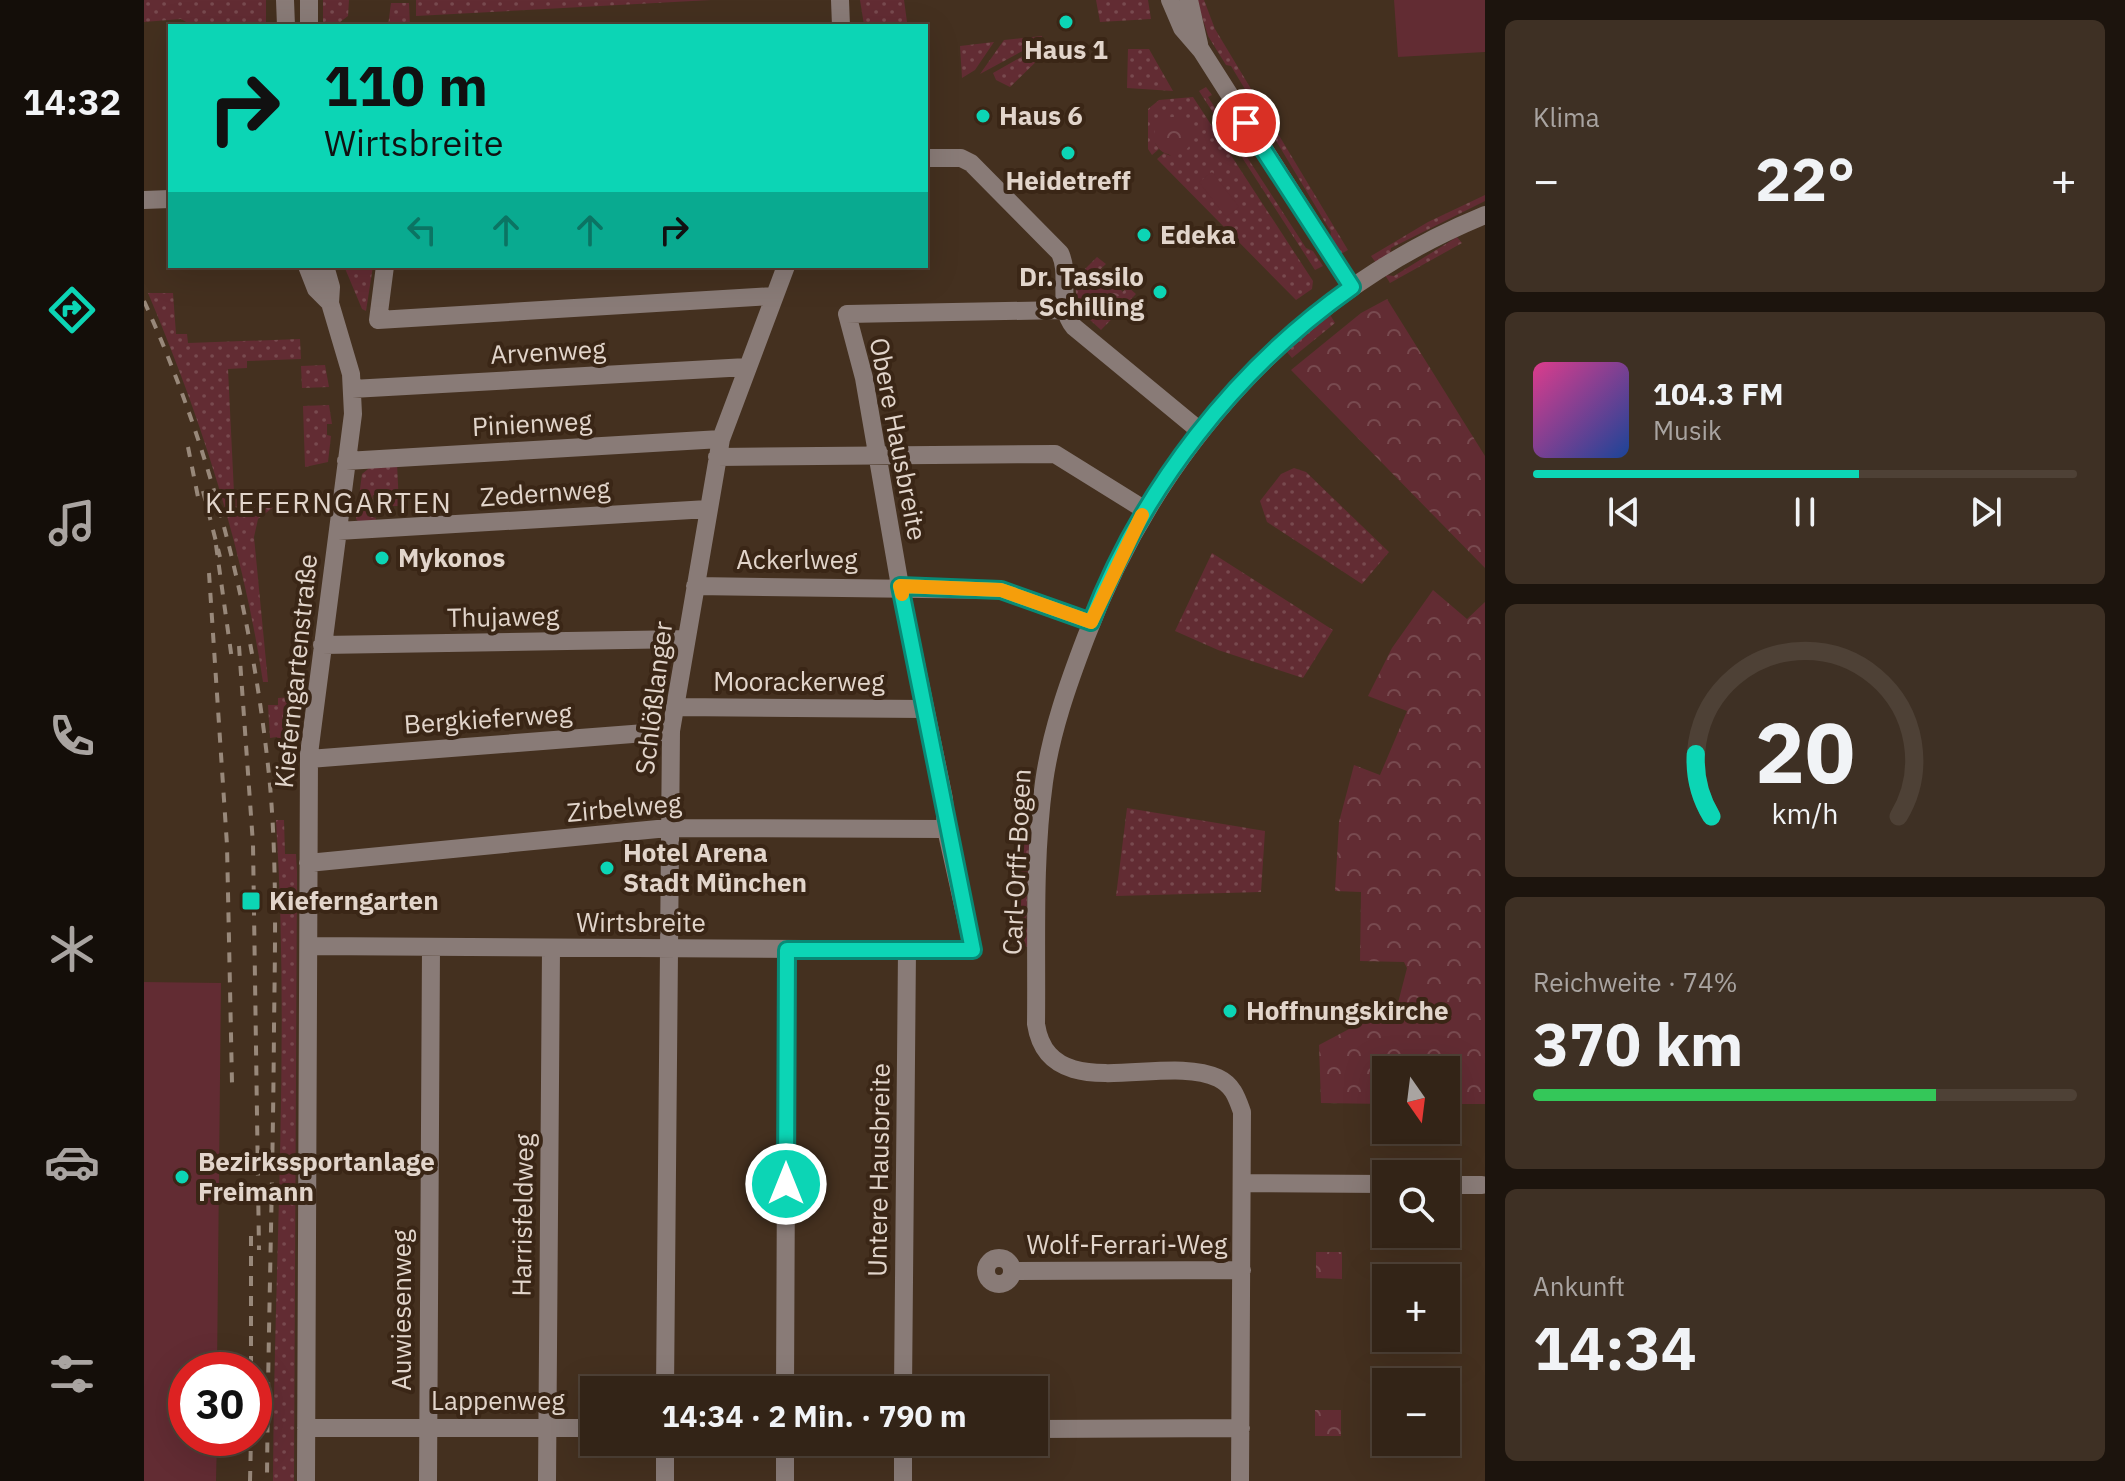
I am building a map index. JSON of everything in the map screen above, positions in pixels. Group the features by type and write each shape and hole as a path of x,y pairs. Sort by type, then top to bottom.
{"street":[{"path":"285,0 286,24"},
{"path":"309,0 309,24"},
{"path":"840,0 841,24"},
{"path":"1170,0 1182,28 1201,50 1352,287"},
{"path":"1189,0 1201,50"},
{"path":"928,158 961,158 971,163 1060,253 1064,262 1065,310 1074,327 1200,431"},
{"path":"144,200 168,199"},
{"name":"Carl-Orff-Bogen","path":"1240,1481 1242,1112 1236,1094 1218,1078 1187,1073 1087,1071 1062,1067 1047,1055 1039,1041 1038,844 1044,782 1068,685 1091,622 1145,510 1200,431 1292,334 1352,287 1430,240 1485,215"},
{"name":"Kieferngartenstraße","path":"308,268 316,289 330,303"},
{"name":"Kieferngartenstraße","path":"306,1481 309,759 338,531 352,389 348,359 330,303 331,287 326,268"},
{"path":"385,268 378,320 773,296"},
{"name":"Schlößlanger","path":"665,1376 671,731 719,448 785,268"},
{"name":"Obere Hausbreite","path":"973,950 946,829 944,799 875,455 864,378 847,314 864,311 1065,310"},
{"name":"Arvenweg","path":"352,389 747,367"},
{"name":"Pinienweg","path":"346,461 719,448 875,455 1055,454 1145,510"},
{"name":"Zedernweg","path":"338,531 708,509"},
{"name":"Ackerlweg","path":"695,586 900,586 1001,590 1091,622"},
{"name":"Thujaweg","path":"322,645 686,639"},
{"name":"Moorackerweg","path":"675,707 924,709"},
{"name":"Bergkieferweg","path":"309,759 671,731"},
{"name":"Zirbelweg","path":"308,863 668,828 946,829"},
{"name":"Wirtsbreite","path":"309,946 973,950"},
{"name":"Auwiesenweg","path":"428,1481 431,948"},
{"name":"Harrisfeldweg","path":"547,1481 551,949"},
{"path":"785,1376 787,950"},
{"name":"Untere Hausbreite","path":"903,1376 907,950"},
{"path":"1243,1183 1372,1184"},
{"path":"1460,1185 1484,1185"},
{"name":"Wolf-Ferrari-Weg","path":"1012,1271 1242,1270"},
{"name":"Lappenweg","path":"306,1428 580,1428"},
{"path":"1048,1429 1241,1428"},
{"path":"665,1456 665,1481"},
{"path":"785,1456 785,1481"},
{"path":"903,1456 903,1481"}],"green space":[{"path":"144,0 266,0 266,24 190,24 181,19 144,22"},
{"path":"323,0 349,0 348,16 338,24 323,24"},
{"path":"416,0 711,0 416,16"},
{"path":"860,0 904,0 907,22 864,24"},
{"path":"1096,0 1148,0 1151,19 1100,22"},
{"path":"1197,0 1204,0 1215,29 1348,250 1341,254 1330,238 1331,232 1231,66 1226,65 1208,36"},
{"path":"1394,0 1485,0 1485,52 1398,57"},
{"path":"391,3 409,3 410,24 388,24"},
{"path":"1042,36 1041,41 980,74 1004,40"},
{"path":"994,42 975,70 962,78 960,46"},
{"path":"1044,44 1048,50 1010,87 996,80 993,73"},
{"path":"1128,49 1149,49 1173,91 1127,88"},
{"path":"1206,87 1212,95 1208,97 1306,248 1313,251 1323,266 1315,270 1199,91"},
{"path":"1193,97 1313,281 1312,289 1296,300 1157,159 1164,153 1171,156 1155,143 1159,149 1152,155 1148,149 1148,109 1159,100"},
{"path":"1173,117 1187,122 1192,136 1187,150 1173,155 1159,150 1154,136 1159,122"},
{"path":"1212,172 1239,207 1226,217 1199,182"},
{"path":"1485,195 1485,201 1391,248 1390,254 1376,263 1371,256 1428,222"},
{"path":"1457,237 1462,243 1390,283 1385,275 1394,276"},
{"path":"1097,257 1106,264 1085,283 1083,299 1102,310 1128,287 1136,294 1101,330 1077,308 1075,279"},
{"path":"345,268 373,268 366,311 362,309"},
{"path":"1101,269 1123,292 1102,310 1093,309 1083,299 1082,291"},
{"path":"148,293 173,293 176,334 187,334 188,343 300,339 301,359 247,361 247,368 228,369 234,493 251,492 252,501 275,500 275,506 258,519 254,537 268,682 263,682 244,582 218,484 186,388"},
{"path":"1387,299 1485,456 1485,568 1291,370 1361,313"},
{"path":"1329,313 1335,323 1292,358 1286,351"},
{"path":"325,365 329,387 302,388 301,366"},
{"path":"329,405 332,424 327,424 327,435 331,436 328,462 305,467 303,406"},
{"path":"397,463 399,506 389,506 390,498 373,495 369,516 376,518 374,526 362,526 356,519 362,474 373,465"},
{"path":"1294,468 1306,472 1389,552 1362,584 1267,522 1260,501 1281,474"},
{"path":"1212,553 1333,630 1303,678 1218,650 1175,631"},
{"path":"1433,590 1467,619 1485,602 1485,1104 1460,1104 1460,1056 1372,1056 1372,1104 1321,1103 1319,1045 1398,1003 1407,968 1404,962 1360,961 1361,892 1335,891 1339,822 1354,765 1380,775 1407,711 1368,696 1392,648"},
{"path":"292,697 291,718 282,719 282,724 291,723 291,748 278,749 277,737 270,738 268,705 278,705 278,698"},
{"path":"1127,808 1265,831 1261,892 1116,896"},
{"path":"1030,818 1026,927 1031,932 1030,948 1019,944 1023,830 1024,820"},
{"path":"276,820 284,820 285,854 296,854 297,872 294,1481 273,1481 282,985"},
{"name":"Bezirkssportanlage Freimann","path":"144,982 221,983 217,1352 168,1352 168,1456 217,1456 216,1481 144,1481"},
{"path":"1316,1252 1342,1252 1342,1279 1316,1278"},
{"path":"1315,1410 1341,1410 1341,1436 1315,1436"}],"railway":[{"path":"144,301 191,417 227,538 253,661 270,785 275,937 267,1481"},
{"path":"188,447 199,502"},
{"path":"203,491 220,557"},
{"path":"216,545 232,660"},
{"path":"209,573 227,845 232,1083"},
{"path":"239,646 253,844 259,1250"},
{"path":"251,1236 251,1352"},
{"path":"250,1481 251,1456"}],"slow traffic":[{"path":"902,594 900,586 1001,590 1091,622 1102,593 1142,515"}],"place":[{"name":"Haus 1","path":"1066,22"},
{"name":"Haus 6","path":"983,116"},
{"name":"Heidetreff","path":"1068,153"},
{"name":"Edeka","path":"1144,235"},
{"name":"Dr. Tassilo Schilling","path":"1160,292"},
{"name":"Mykonos","path":"382,558"},
{"name":"Hotel Arena Stadt München","path":"607,868"},
{"name":"Kieferngarten","path":"251,901"},
{"name":"Hoffnungskirche","path":"1230,1011"},
{"name":"Bezirkssportanlage Freimann","path":"182,1177"}],"district":[{"name":"KIEFERNGARTEN","path":"329,503"}],"route":[{"path":"786,1184 787,950 973,950 946,829 944,799 930,724 924,709 900,586 1001,590 1091,622 1102,593 1145,510 1200,431 1292,334 1352,287 1246,123"}]}
